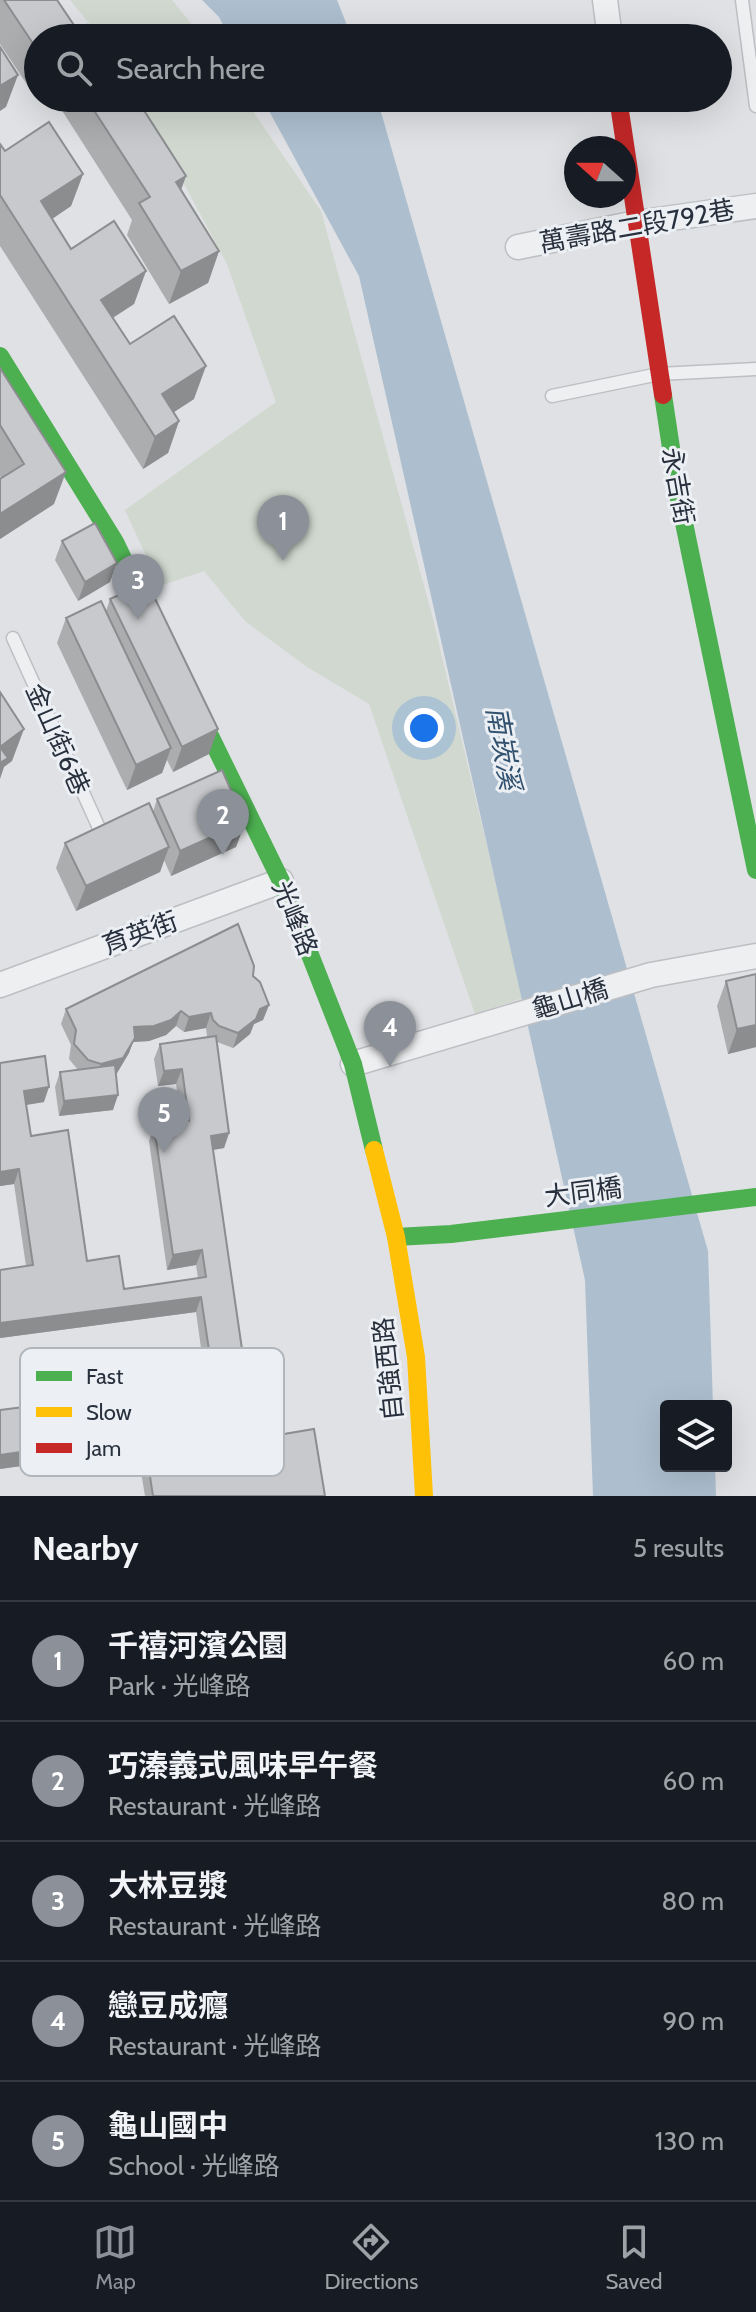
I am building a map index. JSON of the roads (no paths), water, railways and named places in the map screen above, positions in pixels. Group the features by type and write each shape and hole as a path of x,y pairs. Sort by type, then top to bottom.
{"street":[{"path":"605,0 608,24"},
{"name":"永吉街","path":"620,112 678,494 756,870"},
{"name":"萬壽路二段792巷","path":"518,247 636,223 756,206"},
{"path":"0,356 115,542 164,643"},
{"name":"光峰路","path":"184,683 223,781 281,881 353,1064 396,1237"},
{"name":"育英街","path":"0,985 281,881"},
{"name":"龜山橋","path":"353,1064 648,976 756,956"},
{"name":"大同橋","path":"396,1237 451,1234 756,1197"},
{"name":"自強西路","path":"396,1237 416,1357 424,1496"}],"lane":[{"path":"742,0 756,106"},
{"path":"552,396 659,374 756,369"},
{"name":"金山街6巷","path":"13,638 104,839 118,833"}],"water":[{"path":"202,0 337,0 346,24 223,24"},
{"name":"南崁溪","path":"270,112 381,112 708,1251 713,1400 660,1400 660,1472 715,1472 716,1496 593,1496 585,1280 359,276"}],"place":[{"name":"千禧河濱公園","path":"283,561"},
{"name":"大林豆漿","path":"138,620"},
{"name":"巧溱義式風味早午餐","path":"223,855"},
{"name":"戀豆成癮","path":"390,1067"},
{"name":"龜山國中","path":"164,1153"}]}
